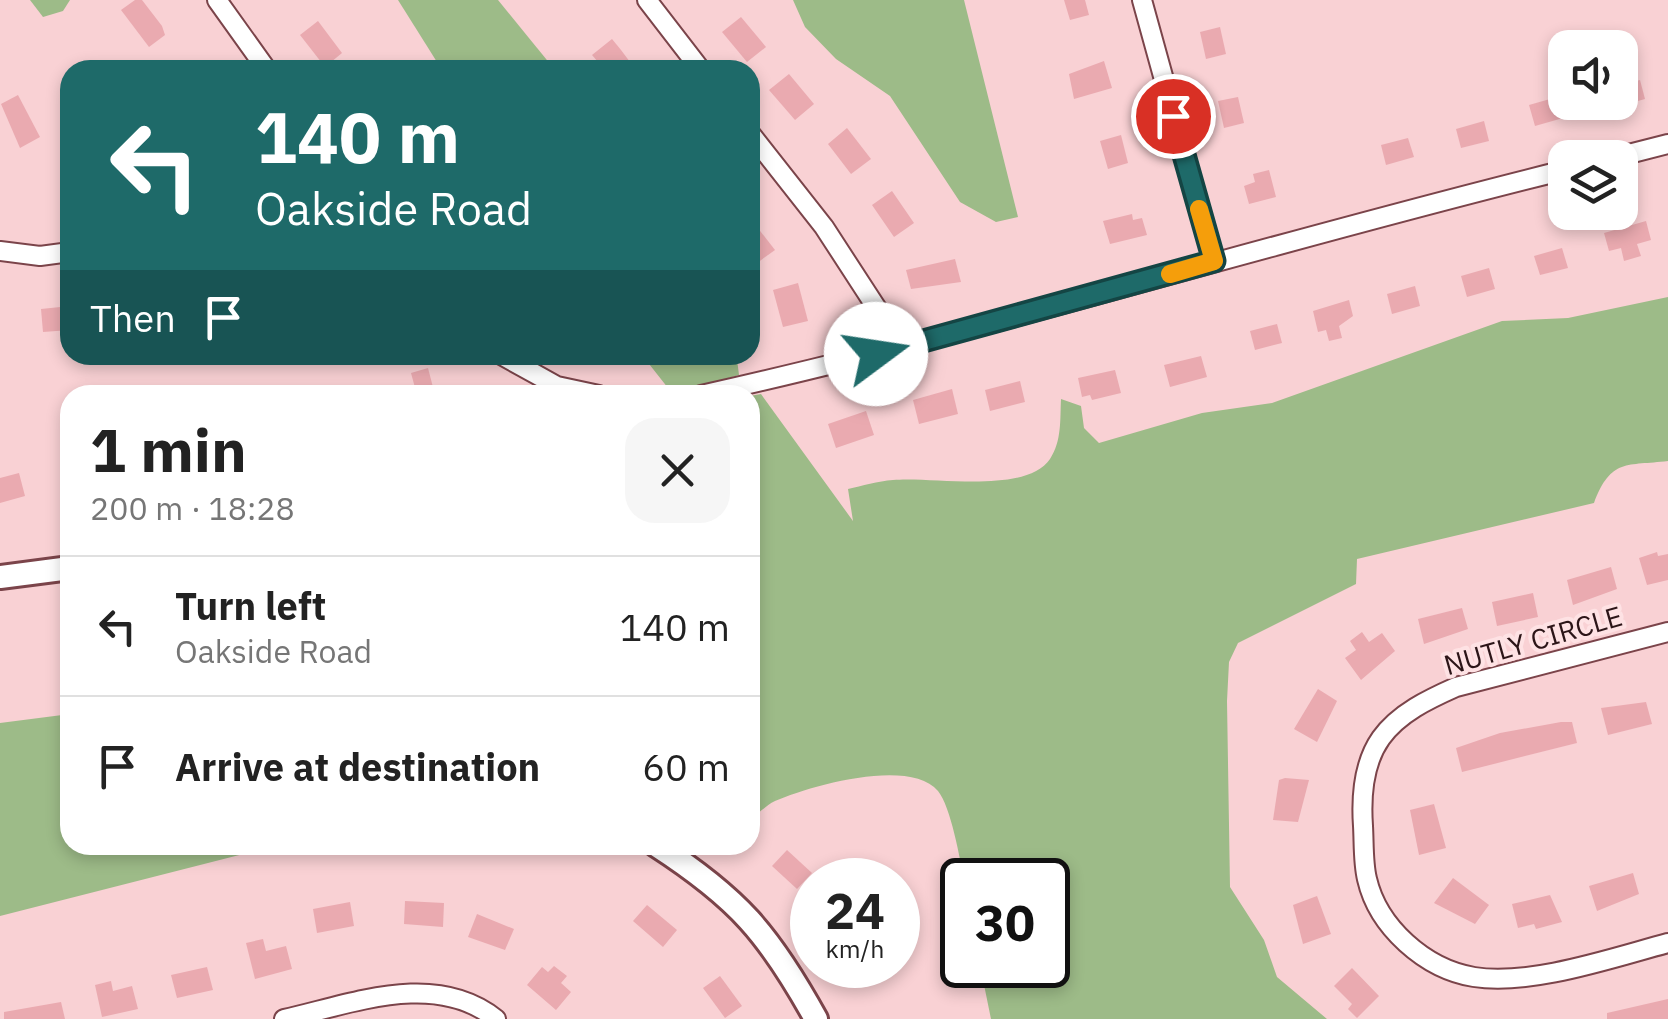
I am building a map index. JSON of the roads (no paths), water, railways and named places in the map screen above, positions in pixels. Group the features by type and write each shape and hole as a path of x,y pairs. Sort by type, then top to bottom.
{"street":[{"path":"217,0 260,60"},
{"path":"646,0 692,60"},
{"path":"1142,0 1214,261"},
{"path":"1638,152 1668,144"},
{"path":"760,146 824,227 902,348"},
{"path":"744,385 902,348 1214,261 1548,174"},
{"path":"0,251 40,256 60,253"},
{"path":"519,365 554,385"},
{"path":"534,385 538,375"},
{"path":"0,577 60,569"},
{"name":"NUTLY CIRCLE","path":"1668,632 1456,688 1425,701 1397,721 1373,753 1362,813 1366,878 1378,908 1396,932 1431,962 1473,977 1507,976 1574,967 1668,943"},
{"path":"672,855 714,882 776,948 816,1019"},
{"path":"284,1019 418,992 454,996 496,1019"}]}
